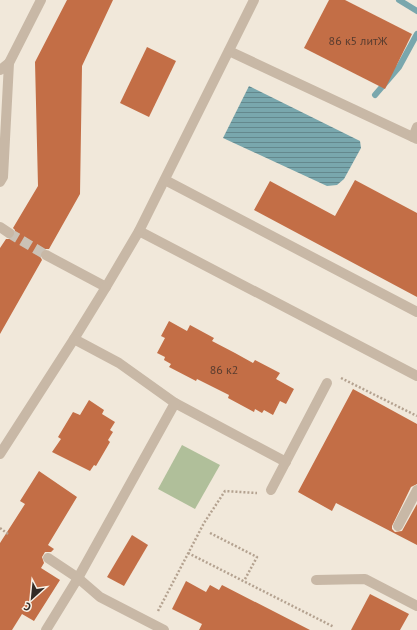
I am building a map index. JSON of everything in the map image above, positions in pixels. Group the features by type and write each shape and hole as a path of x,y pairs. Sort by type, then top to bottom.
{"street":[{"path":"0,182 3,177 9,64 41,0"},
{"path":"0,454 74,339 139,231 254,0"},
{"path":"229,51 415,138 417,127"},
{"path":"0,70 9,64"},
{"path":"165,180 417,312"},
{"path":"0,227 9,233"},
{"path":"139,231 417,376"},
{"path":"46,255 106,287"},
{"path":"74,339 119,363 175,404 286,462"},
{"path":"271,490 327,383"},
{"path":"46,630 78,578 175,404"},
{"path":"398,526 417,490"},
{"path":"48,558 78,578 100,597 164,630"},
{"path":"316,580 365,579 417,606"}],"path":[{"path":"327,383 342,377 417,416"},
{"path":"151,623 204,523 225,491 259,493 271,490"},
{"path":"0,528 8,534"},
{"path":"210,533 256,556 244,582"},
{"path":"188,553 334,627"}],"green space":[{"path":"182,445 220,465 195,509 158,489"}],"water":[{"path":"249,86 360,141 361,148 344,179 337,185 327,186 223,138"}],"building":[{"path":"67,0 113,0 82,66 80,194 49,249 43,249 40,252 42,260 0,334 0,248 6,239 12,239 15,236 15,230 13,228 38,186 35,62"},
{"path":"329,0 345,0 412,34 385,89 304,48"},
{"path":"147,47 176,61 149,117 120,103"},
{"path":"355,180 417,213 417,297 254,210 270,181 335,216"},
{"path":"169,321 187,331 190,325 214,338 212,341 253,363 255,360 280,373 276,379 294,389 286,404 280,401 273,415 264,410 262,413 255,409 254,412 228,398 229,395 197,379 196,381 169,367 171,364 164,360 165,357 157,353 165,338 161,336"},
{"path":"353,389 417,424 417,484 411,487 392,526 392,529 395,532 402,531 417,504 417,545 336,503 332,511 298,492"},
{"path":"89,400 104,410 102,414 115,422 110,430 113,432 108,440 110,442 96,466 94,465 90,471 52,452 61,439 58,437 73,412 80,415"},
{"path":"39,471 77,497 48,545 54,549 51,552 45,552 42,557 44,563 41,568 60,580 34,621 22,614 12,630 0,630 0,543 25,504 20,501"},
{"path":"132,535 148,545 124,586 107,577"},
{"path":"186,581 206,592 210,585 219,590 222,585 310,630 199,630 202,624 172,609"},
{"path":"370,594 409,614 400,630 351,630"}],"waterway":[{"path":"399,0 417,11"},
{"path":"375,95 399,67 417,34"}],"tunnel":[{"path":"9,233 46,255"}]}
